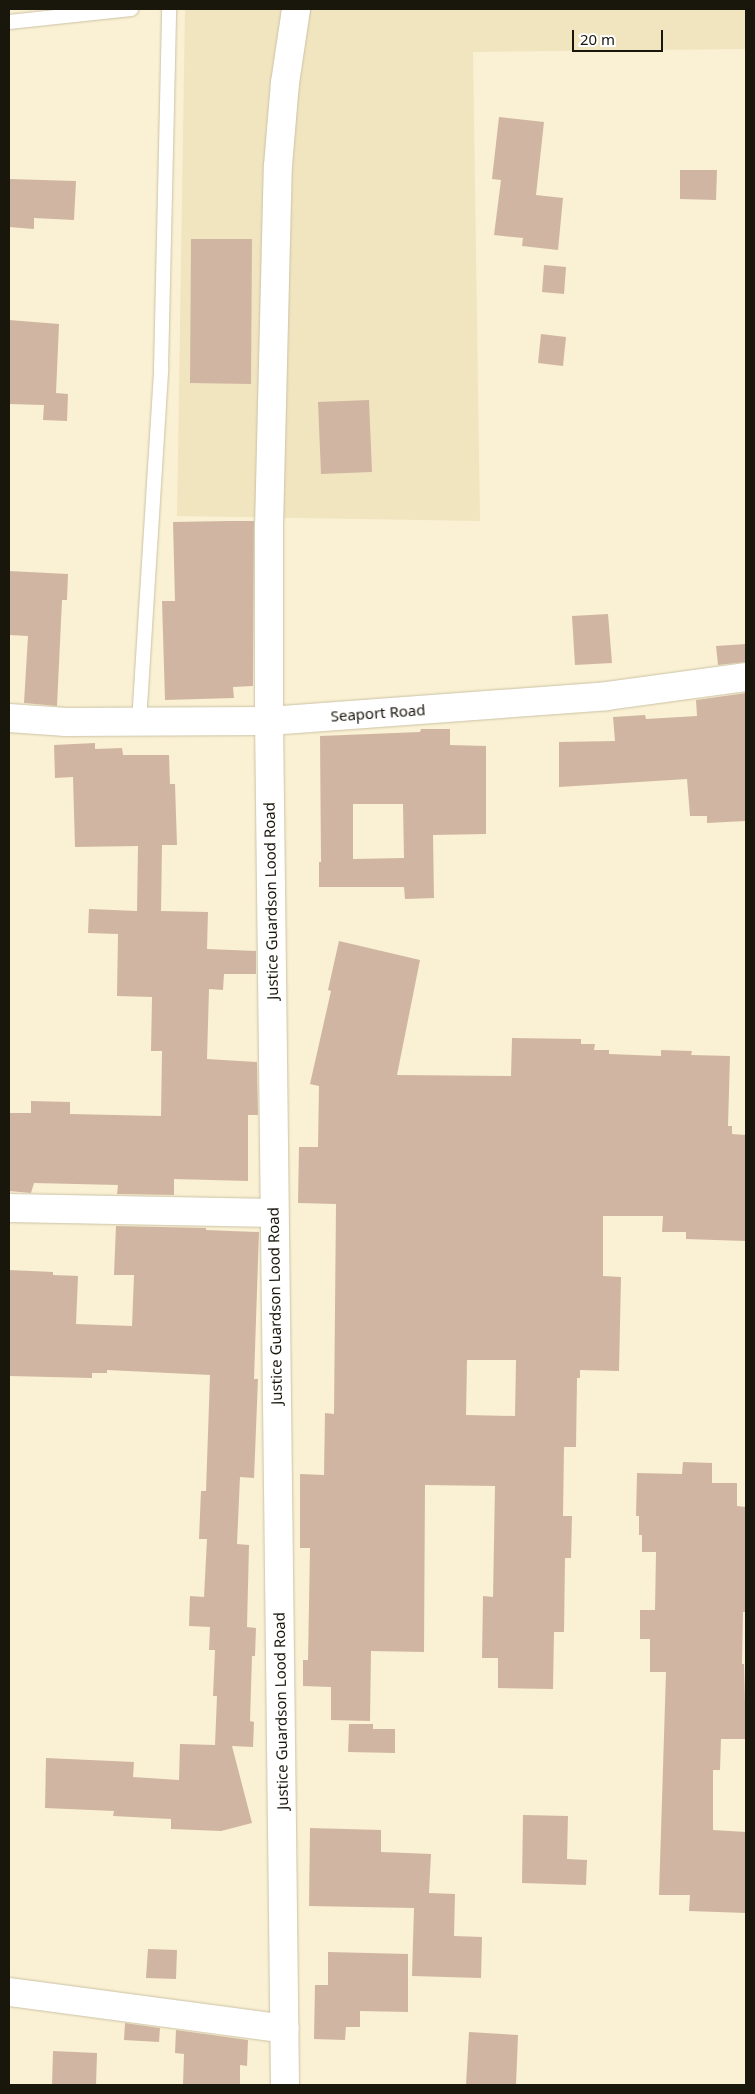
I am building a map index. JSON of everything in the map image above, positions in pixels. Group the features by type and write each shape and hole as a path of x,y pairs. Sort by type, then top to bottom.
{"main road":[{"name":"Justice Guardson Lood Road","path":"285,2085 274,1212 269,527 278,166 285,83 296,9"},
{"name":"Seaport Road","path":"9,718 66,722 269,721 606,696 746,676"},
{"path":"9,1208 274,1212"},
{"path":"9,1992 285,2029"}],"lane":[{"path":"9,22 131,9"},
{"path":"139,722 161,369 169,9"}],"shaded area":[{"path":"185,9 746,9 746,49 473,52 480,521 177,516"}],"building":[{"path":"499,117 544,122 536,195 563,198 558,250 522,246 523,238 494,235 501,180 492,179"},
{"path":"680,170 717,170 716,200 680,199"},
{"path":"9,179 76,181 74,220 34,218 34,229 9,227"},
{"path":"191,239 252,239 251,384 190,383"},
{"path":"544,265 566,267 564,294 542,292"},
{"path":"9,320 59,324 56,393 68,394 67,421 43,420 44,405 9,404"},
{"path":"541,334 566,337 563,366 538,363"},
{"path":"369,400 372,472 321,474 318,402"},
{"path":"254,521 253,686 233,687 234,698 165,700 162,601 175,601 173,522"},
{"path":"9,571 68,574 67,600 62,600 57,706 24,703 28,636 9,635"},
{"path":"608,614 612,663 575,665 572,616"},
{"path":"746,644 746,662 718,665 716,646"},
{"path":"746,693 746,821 707,823 707,816 690,816 687,779 559,787 559,742 615,741 613,717 645,715 646,719 697,716 696,700"},
{"path":"421,729 450,729 450,745 486,746 486,834 433,835 434,898 405,899 404,887 319,887 319,862 321,862 320,736 420,732","holes":["353,804 403,804 404,858 353,859"]},
{"path":"95,743 95,749 122,748 123,755 169,755 170,784 175,784 177,845 162,845 161,911 208,912 207,949 256,951 256,974 224,974 223,990 209,989 207,1059 257,1062 258,1115 248,1115 248,1181 174,1179 174,1195 117,1194 118,1185 34,1183 31,1193 9,1191 9,1113 31,1113 31,1101 70,1102 70,1114 161,1116 162,1051 151,1051 152,997 117,996 118,934 88,933 89,909 137,911 138,846 75,847 73,777 55,778 54,745"},
{"path":"339,941 420,960 397,1075 511,1076 512,1038 581,1039 581,1044 595,1044 594,1050 609,1050 609,1054 661,1056 661,1050 692,1051 691,1055 730,1056 728,1126 732,1126 732,1134 746,1135 745,1241 686,1239 686,1232 662,1232 663,1216 603,1216 603,1276 621,1277 619,1371 580,1370 580,1378 577,1378 576,1447 564,1447 563,1516 572,1516 571,1558 565,1558 564,1632 554,1632 553,1689 498,1688 498,1658 482,1658 483,1596 493,1597 495,1486 425,1485 424,1652 371,1651 370,1721 331,1720 331,1687 303,1686 303,1660 308,1660 310,1548 300,1548 300,1474 324,1475 325,1413 334,1414 336,1204 298,1203 299,1147 318,1147 319,1086 310,1084 331,991 328,990","holes":["467,1360 516,1360 515,1416 466,1415"]},
{"path":"116,1226 206,1228 206,1230 259,1232 254,1379 258,1379 254,1478 240,1477 237,1544 249,1545 247,1627 256,1628 255,1656 252,1656 250,1721 254,1722 253,1747 232,1746 252,1823 221,1831 171,1829 171,1819 113,1816 114,1811 45,1808 46,1758 134,1762 133,1777 179,1780 180,1744 215,1745 217,1696 213,1696 215,1650 209,1650 210,1627 189,1626 190,1596 204,1597 207,1539 199,1539 201,1491 206,1491 210,1375 107,1370 107,1373 92,1373 92,1378 9,1376 9,1270 53,1272 53,1275 78,1276 76,1324 132,1326 134,1275 114,1275"},
{"path":"683,1462 712,1463 712,1483 737,1483 737,1506 746,1507 746,1612 743,1612 742,1664 744,1664 746,1739 721,1739 720,1770 713,1770 713,1830 746,1832 746,1913 689,1911 690,1895 659,1895 666,1672 650,1672 650,1639 640,1639 640,1610 655,1610 656,1552 642,1552 642,1535 639,1535 639,1516 636,1516 637,1473 682,1474"},
{"path":"349,1724 373,1724 373,1729 395,1729 395,1753 348,1752"},
{"path":"523,1815 568,1816 567,1859 587,1860 586,1885 522,1883"},
{"path":"310,1828 381,1830 381,1852 431,1854 429,1893 455,1894 454,1936 482,1937 481,1978 412,1976 414,1908 309,1906"},
{"path":"148,1949 177,1950 176,1979 146,1978"},
{"path":"328,1952 408,1954 408,2012 360,2011 360,2027 346,2027 345,2040 314,2039 315,1985 328,1985"},
{"path":"125,2023 160,2028 159,2042 124,2040"},
{"path":"176,2030 248,2040 247,2066 240,2065 240,2085 183,2085 184,2054 175,2053"},
{"path":"469,2032 518,2035 516,2085 466,2085"},
{"path":"53,2051 97,2053 96,2085 52,2085"}]}
